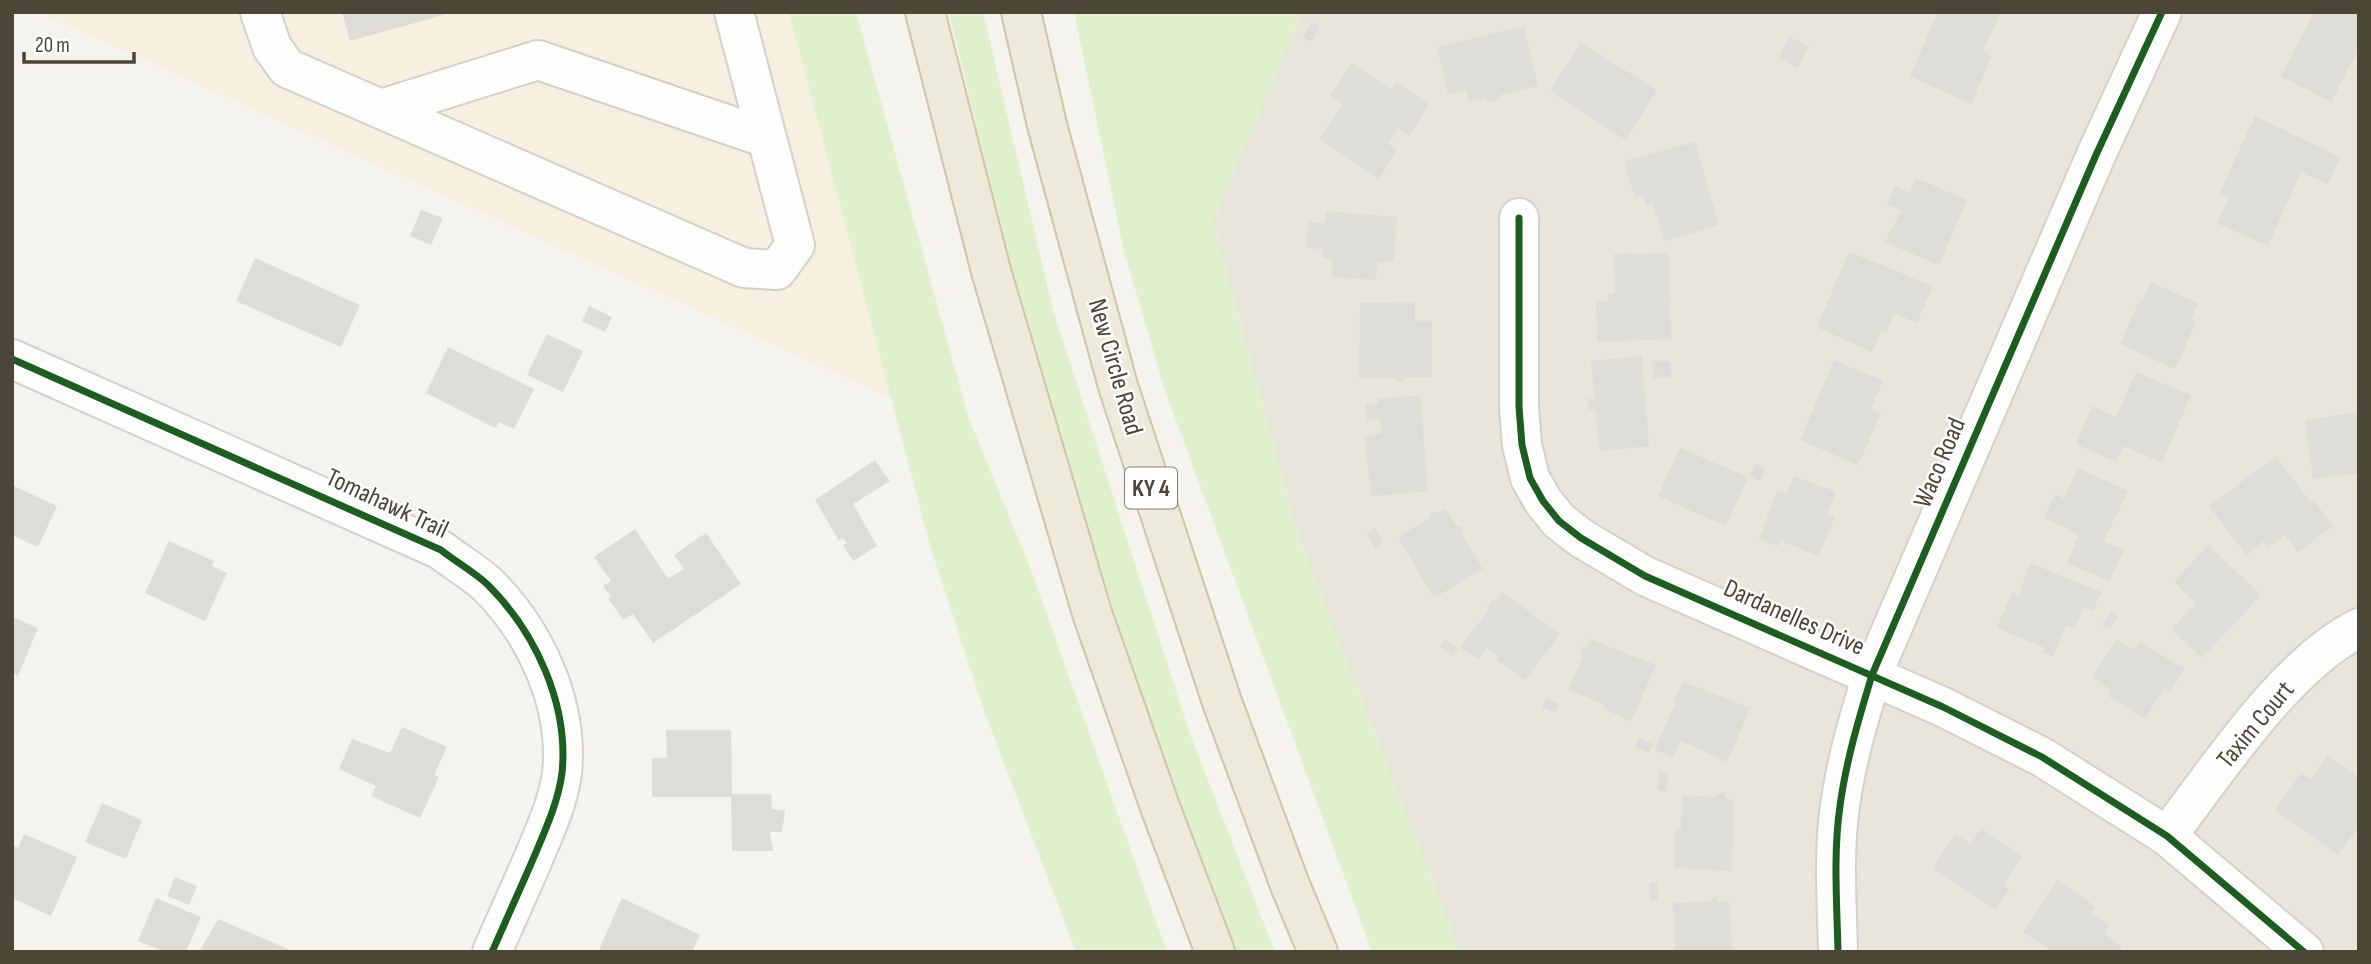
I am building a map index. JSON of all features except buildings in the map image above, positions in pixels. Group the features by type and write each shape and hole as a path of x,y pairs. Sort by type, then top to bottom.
{"highway":[{"path":"925,12 990,271 1092,613 1160,807 1215,952"},
{"name":"New Circle Road","path":"1021,12 1047,125 1118,386 1222,702 1290,885 1318,952"}],"street":[{"path":"260,12 272,47 287,68 744,268 777,270 795,245 734,12"},
{"name":"Waco Road","path":"1838,952 1836,870 1839,808 1851,747 1872,675 2096,155 2162,12"},
{"path":"381,109 538,60 767,138"},
{"name":"Dardanelles Drive","path":"1519,218 1519,407 1522,445 1530,478 1559,521 1581,538 1645,576 1943,707 2042,757 2167,836 2304,952"},
{"name":"Tomahawk Trail","path":"12,359 441,550 486,584 510,611 532,643 550,684 561,726 562,774 548,824 492,952"},
{"name":"Taxim Court","path":"2167,836 2249,729 2298,674 2322,652 2359,628"}],"shaded area":[{"path":"38,12 790,12 891,398"},
{"path":"1301,12 2359,12 2359,952 1460,952 1299,539 1213,222"}],"green space":[{"path":"789,12 856,12 968,416 1031,570 1167,952 1076,952 986,716 931,549"},
{"path":"949,12 983,12 1053,310 1190,734 1275,952 1237,952 1150,727 1019,303"},
{"path":"1074,12 1301,12 1213,222 1299,539 1460,952 1372,952 1164,388 1124,251"}],"cycle path":[{"path":"1838,952 1836,861 1840,806 1849,756 1872,675 2096,155 2162,12"},
{"path":"1519,218 1519,407 1522,445 1530,478 1559,521 1581,538 1645,576 1943,707 2042,757 2167,836 2304,952"},
{"path":"12,359 441,550 483,580 505,604 521,625 546,672 560,722 563,747 562,773 550,819 492,952"}]}
